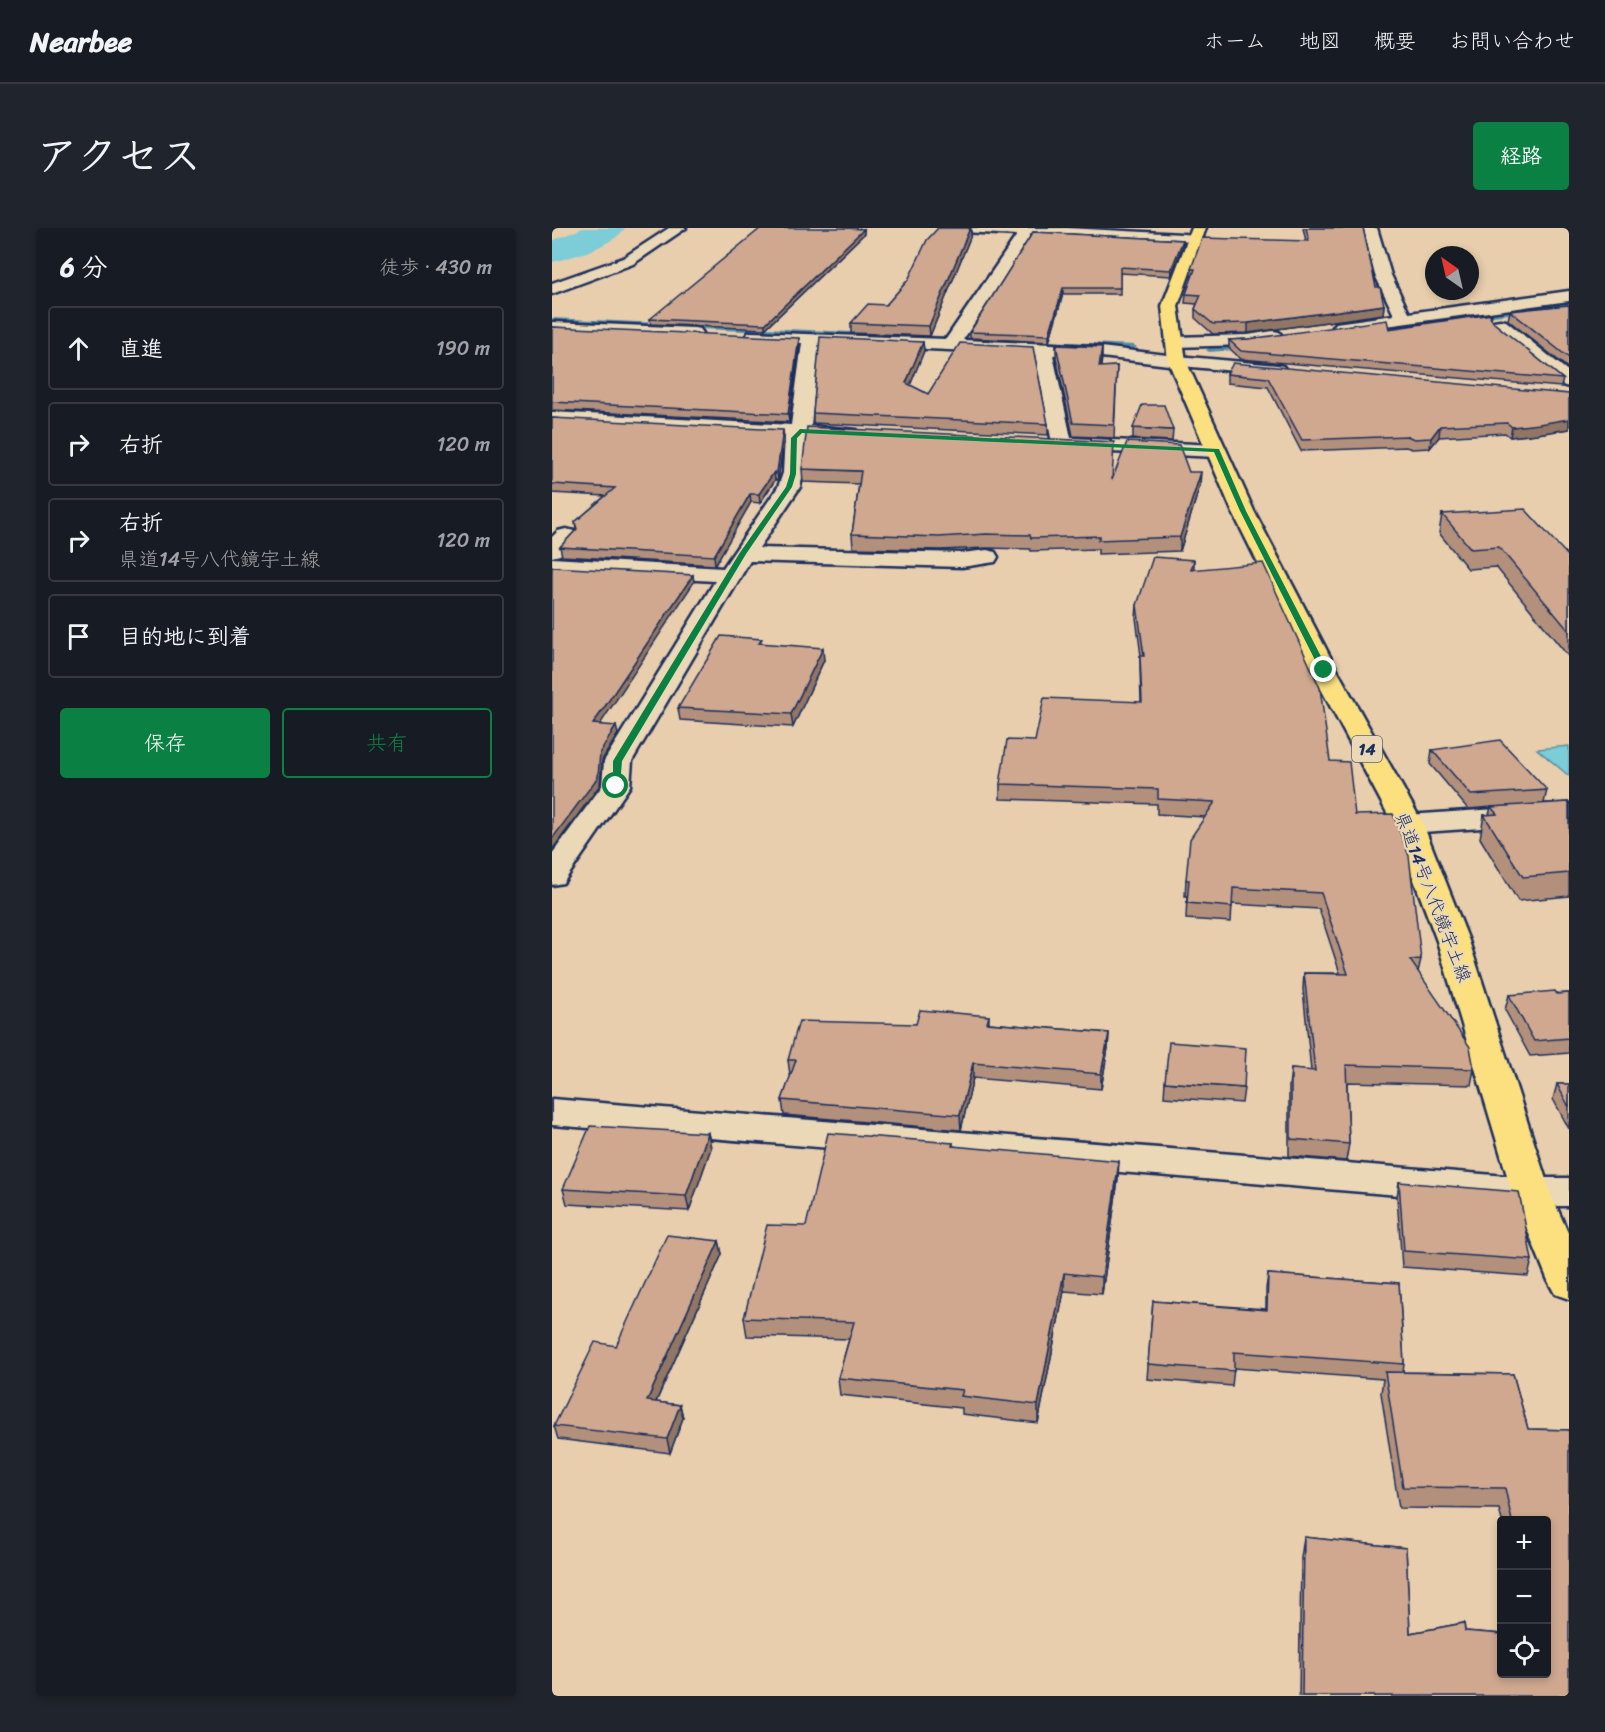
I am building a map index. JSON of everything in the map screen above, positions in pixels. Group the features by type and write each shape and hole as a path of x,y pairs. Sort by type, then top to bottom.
{"main road":[{"name":"県道14号八代鏡宇土線","path":"1198,233 1170,306 1176,351 1243,511 1313,649 1408,824 1453,941 1531,1192 1569,1283"}],"street":[{"path":"552,289 628,261 680,228"},
{"path":"963,228 1198,233"},
{"path":"1370,228 1372,243 1381,269 1405,319"},
{"path":"955,340 1028,229"},
{"path":"1327,329 1569,296"},
{"path":"1500,325 1565,391"},
{"path":"552,327 717,334"},
{"path":"741,336 955,340 1043,349 1176,351 1293,334"},
{"path":"552,876 616,786 618,761 736,564 789,487 793,474 794,438 800,431 811,339"},
{"path":"1043,349 1062,443"},
{"path":"1176,351 1296,371"},
{"path":"552,418 872,435"},
{"path":"1038,442 1216,451"},
{"path":"552,565 963,560 987,557"},
{"path":"1408,824 1569,813"},
{"path":"552,1112 1531,1192 1569,1192"}],"water":[{"path":"1569,746 1569,776 1537,749"}],"building":[{"path":"761,228 864,229 765,324 650,319"},
{"path":"938,228 970,228 929,326 851,323 868,304 886,305 908,280 927,240"},
{"path":"1306,228 1363,228 1376,287 1380,287 1384,305 1248,323 1213,324 1195,309 1201,295 1186,294 1195,269 1191,269 1202,238 1309,241"},
{"path":"1033,232 1183,240 1171,270 1120,267 1120,288 1063,288 1049,335 970,332"},
{"path":"1569,305 1569,358 1510,311"},
{"path":"1492,314 1490,317 1494,323 1563,379 1241,351 1229,340 1387,320 1389,329"},
{"path":"552,327 799,338 788,414 552,402"},
{"path":"820,337 923,342 906,383 928,394 960,343 1033,347 1048,424 813,413"},
{"path":"1056,345 1102,347 1099,367 1117,366 1114,425 1073,423"},
{"path":"1233,363 1569,394 1569,419 1512,427 1507,423 1440,426 1431,438 1414,439 1407,436 1302,440 1268,378 1227,374"},
{"path":"1142,405 1164,405 1173,430 1133,428"},
{"path":"552,418 783,430 777,472 774,472 759,494 750,494 714,556 560,547 577,529 575,522 615,488 552,484"},
{"path":"807,427 1114,442 1112,480 1127,442 1179,445 1189,472 1201,472 1180,537 1098,540 1100,536 1031,538 1030,535 986,534 939,537 852,534 861,471 802,469"},
{"path":"1525,509 1569,557 1569,631 1499,547 1471,549 1442,514"},
{"path":"1153,557 1194,560 1191,570 1263,563 1320,688 1330,761 1349,762 1355,815 1393,814 1409,856 1421,959 1410,960 1470,1047 1474,1069 1346,1065 1349,1144 1291,1139 1291,1069 1315,1071 1304,973 1348,974 1321,893 1233,888 1232,907 1187,903 1189,880 1186,880 1190,839 1215,802 1158,799 1158,789 1000,784 1007,740 1035,741 1044,698 1142,702 1140,656 1144,656 1137,605"},
{"path":"552,567 693,575 593,724 616,726 600,752 598,777 552,839"},
{"path":"721,636 762,639 759,643 823,648 791,714 678,708"},
{"path":"1500,740 1547,790 1471,795 1432,750"},
{"path":"1569,802 1569,873 1523,877 1484,815 1497,814 1491,807"},
{"path":"1555,991 1557,994 1569,993 1569,1038 1534,1041 1509,995"},
{"path":"920,1010 989,1016 987,1023 1109,1033 1101,1074 973,1063 960,1115 782,1100 796,1060 788,1060 799,1021 916,1024"},
{"path":"1169,1042 1246,1048 1244,1088 1165,1082"},
{"path":"1557,1084 1569,1084 1569,1107"},
{"path":"590,1126 708,1133 686,1196 563,1189"},
{"path":"828,1133 953,1143 952,1146 1119,1161 1102,1277 1064,1273 1038,1405 961,1396 963,1390 838,1378 854,1322 744,1318 767,1225 806,1226"},
{"path":"1399,1182 1519,1192 1532,1260 1404,1251"},
{"path":"667,1235 719,1241 647,1401 680,1405 667,1439 554,1426 595,1342 616,1346"},
{"path":"1268,1274 1399,1283 1404,1364 1234,1352 1234,1371 1148,1364 1153,1301 1267,1310"},
{"path":"1385,1372 1513,1374 1528,1429 1569,1430 1569,1696 1302,1696 1304,1537 1406,1548 1410,1633 1464,1623 1465,1631 1497,1634 1497,1678 1551,1678 1551,1516 1511,1516 1505,1488 1403,1487"}],"waterway":[{"path":"552,252 569,247 609,228"},
{"path":"1478,316 1569,304"},
{"path":"552,320 1134,347"},
{"path":"1374,331 1440,321"},
{"path":"1209,350 1247,348"}],"route":[{"path":"616,786 618,761 743,554 789,487 793,474 794,438 800,431 1216,451 1243,511 1324,670"}]}
